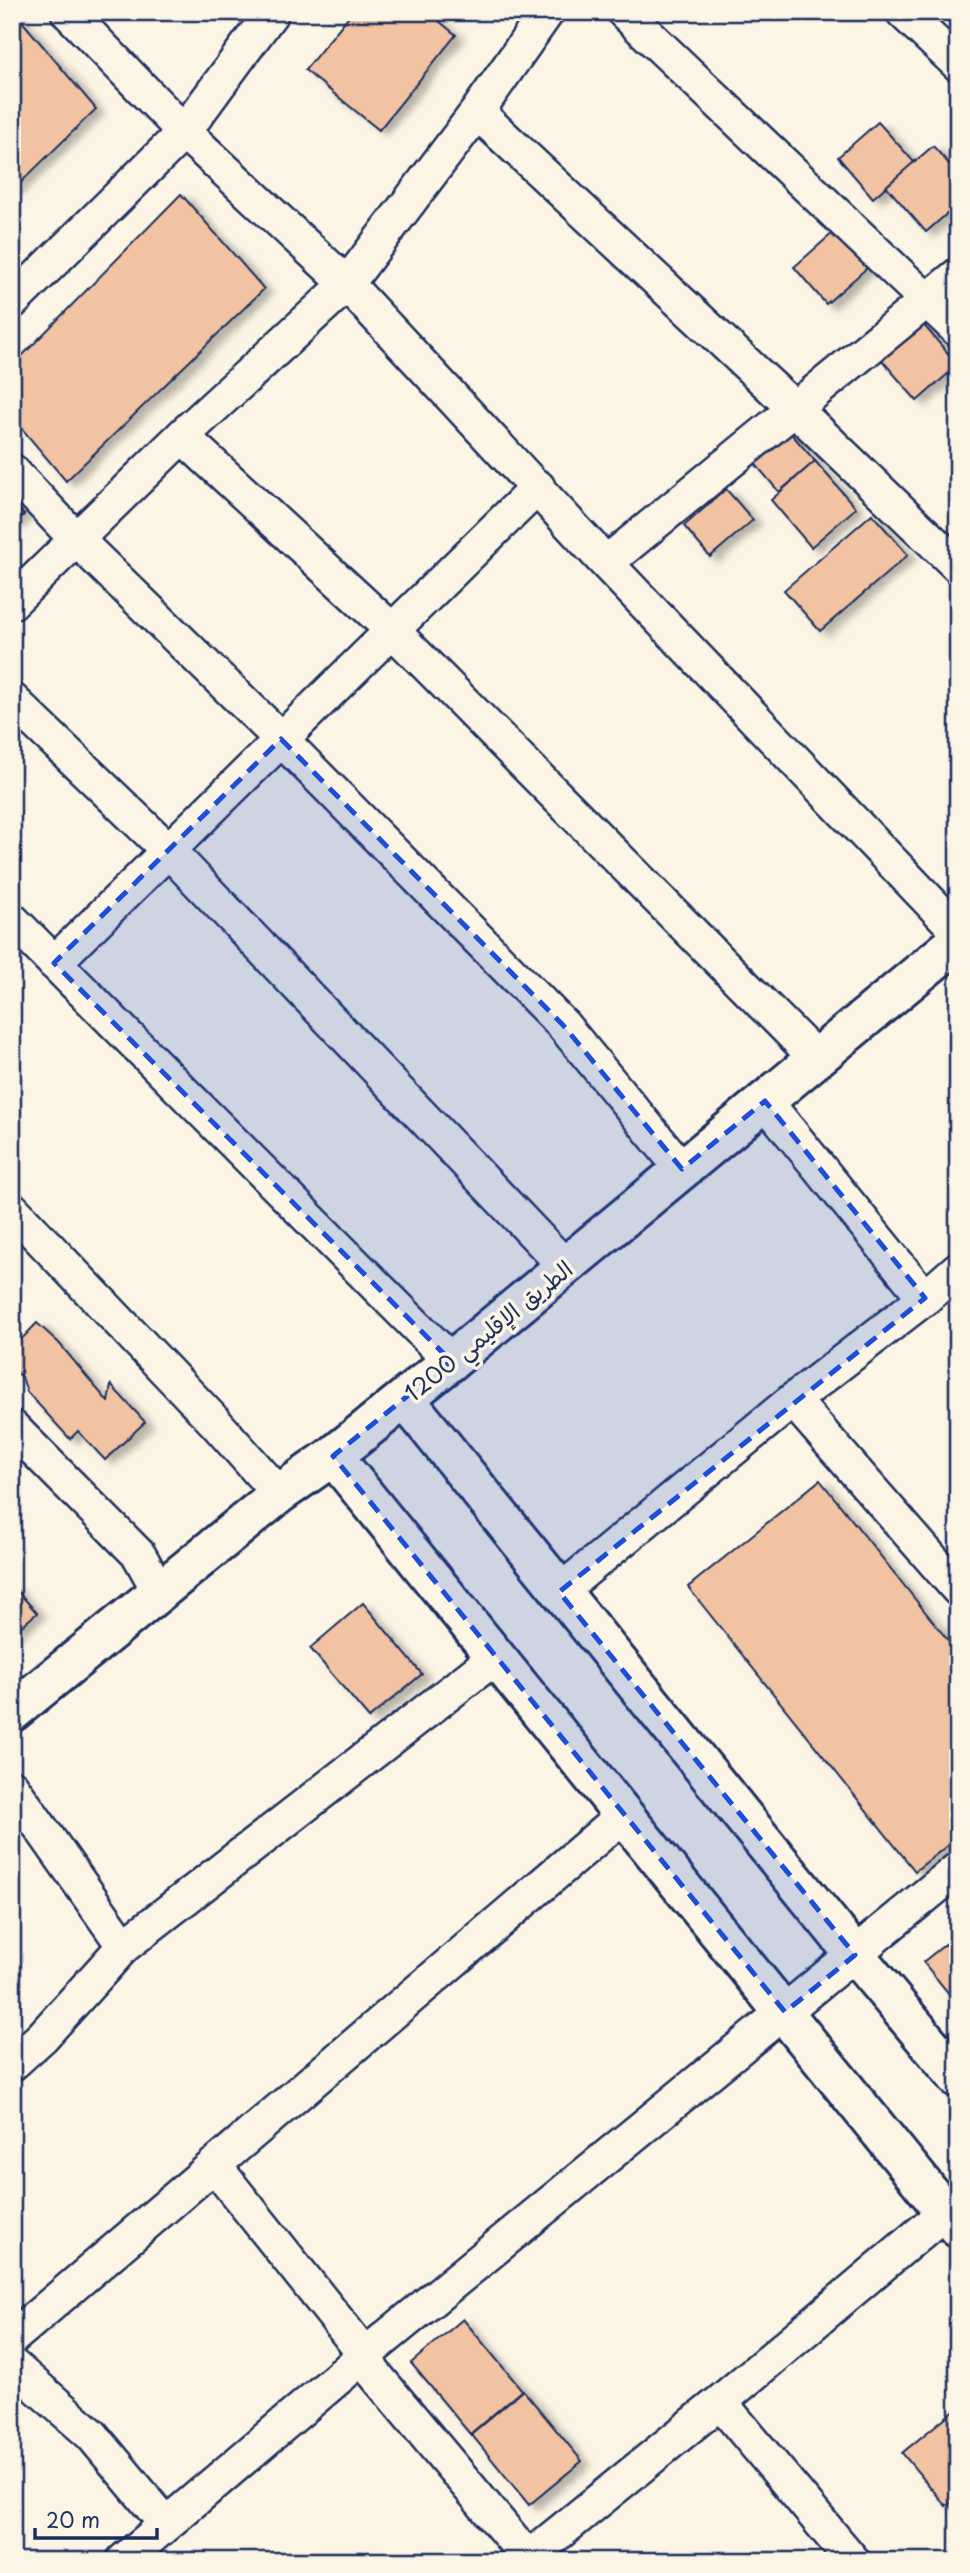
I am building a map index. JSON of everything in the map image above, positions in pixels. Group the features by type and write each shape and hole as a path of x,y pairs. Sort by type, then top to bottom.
{"street":[{"path":"68,12 184,132 347,284 538,486 606,563 958,931"},
{"path":"12,302 184,132 272,12"},
{"path":"12,602 182,436 347,284 477,112 547,12"},
{"path":"624,12 958,330"},
{"path":"903,12 958,64"},
{"path":"477,112 795,409 958,566"},
{"path":"606,563 958,275"},
{"path":"182,436 391,630 816,1058"},
{"path":"12,471 77,540 281,739 563,1025 682,1169"},
{"path":"54,963 538,486"},
{"path":"12,700 168,850 565,1266"},
{"path":"16,931 54,963 451,1361"},
{"name":"الطريق الإقليمي 1200","path":"12,1712 279,1494 333,1456 405,1399 958,941"},
{"path":"765,1101 925,1298"},
{"path":"12,1209 215,1422 279,1494"},
{"path":"559,1592 958,1269"},
{"path":"405,1399 559,1592 958,2078"},
{"path":"793,1400 954,1577"},
{"path":"12,1427 139,1555 159,1591"},
{"path":"214,2165 365,2355 373,2372 529,2559 720,2402 951,2220 333,1456"},
{"path":"12,2064 42,2037 124,1946 497,1656"},
{"path":"12,1787 124,1946"},
{"path":"12,2339 625,1814"},
{"path":"123,2561 365,2355 958,1869"},
{"path":"12,2365 92,2435 166,2524"},
{"path":"720,2402 852,2561"}],"highlighted area":[{"path":"281,739 563,1025 682,1169 765,1101 925,1298 559,1592 855,1955 785,2012 333,1456 451,1361 54,963"}],"building":[{"path":"352,12 428,12 456,35 379,130 305,70"},
{"path":"15,13 96,109 12,191 12,16"},
{"path":"878,122 914,162 873,198 838,157"},
{"path":"933,146 958,174 958,204 926,232 886,186"},
{"path":"181,194 264,289 66,481 12,417 12,366"},
{"path":"835,231 867,268 826,304 794,267"},
{"path":"922,323 958,365 917,401 881,359"},
{"path":"782,423 815,461 779,492 747,454"},
{"path":"815,461 856,508 811,547 771,500"},
{"path":"726,489 753,520 710,557 684,526"},
{"path":"12,501 24,515 12,525"},
{"path":"872,514 908,555 820,631 784,590"},
{"path":"37,1323 59,1343 108,1402 111,1385 145,1422 105,1460 78,1431 70,1439 27,1392 22,1377 12,1368 12,1349"},
{"path":"820,1480 958,1653 958,1837 915,1871 688,1587"},
{"path":"12,1585 37,1613 12,1634"},
{"path":"363,1603 422,1674 369,1718 310,1648"},
{"path":"958,1934 958,2005 923,1962"},
{"path":"463,2319 522,2390 470,2434 411,2363"},
{"path":"523,2390 582,2461 529,2505 471,2434"},
{"path":"958,2407 958,2496 946,2506 902,2453"}]}
